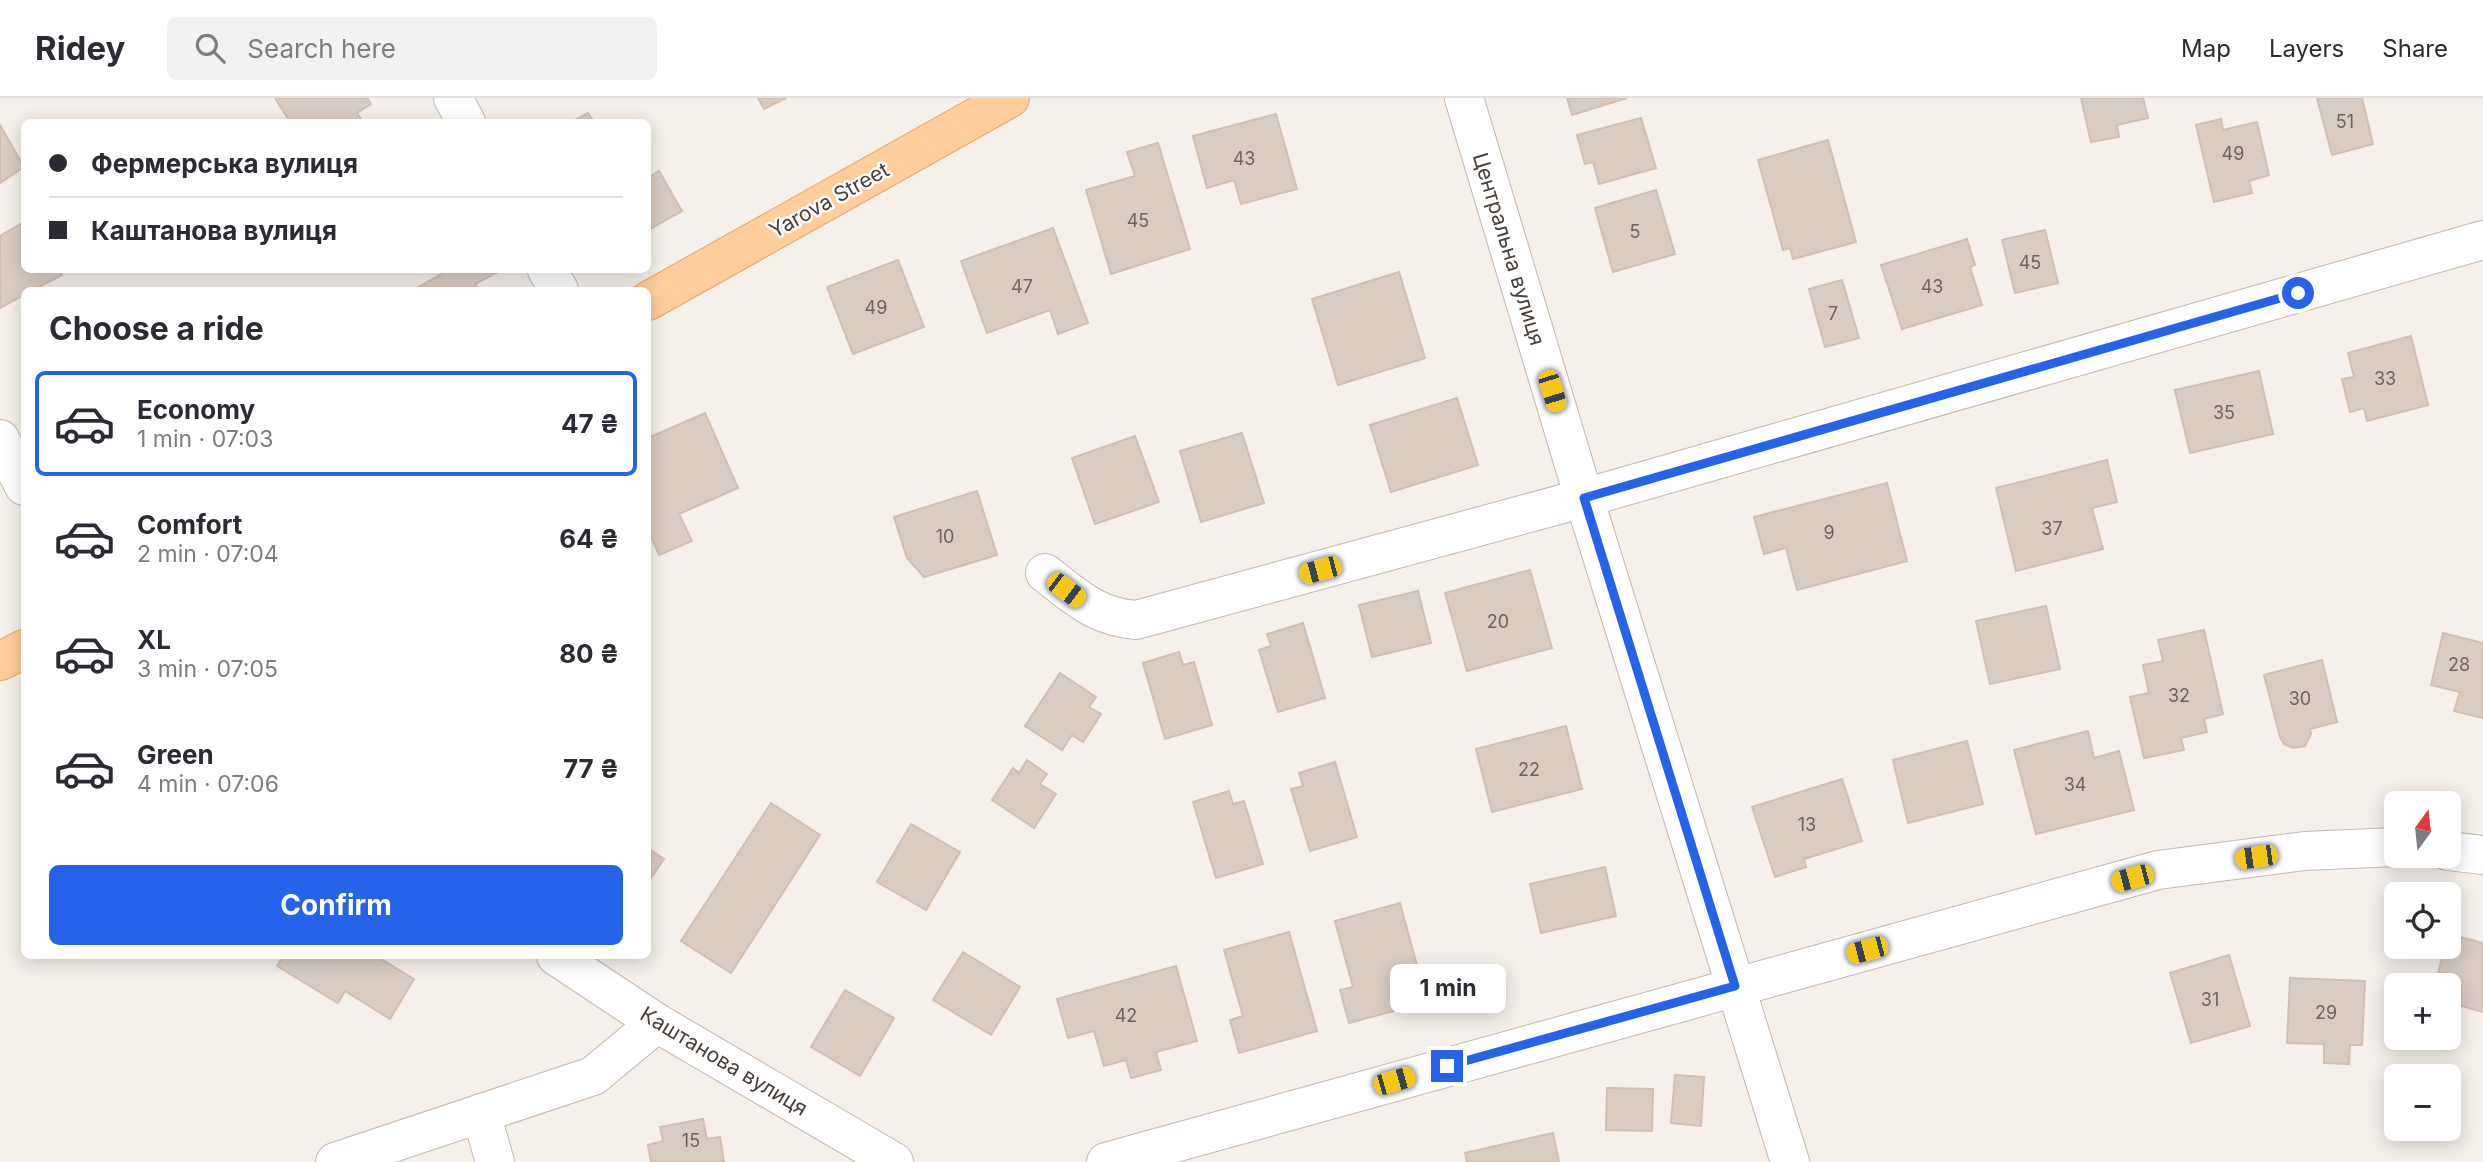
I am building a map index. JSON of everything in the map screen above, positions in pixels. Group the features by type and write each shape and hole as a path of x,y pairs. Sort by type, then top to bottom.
{"main road":[{"name":"Yarova Street","path":"651,299 1010,98"},
{"path":"0,661 21,650"}],"street":[{"path":"453,98 464,119"},
{"name":"Центральна вулиця","path":"1464,98 1584,498 1790,1162"},
{"path":"1045,573 1087,606 1113,618 1136,620 1584,498 2483,240"},
{"path":"0,439 21,480"},
{"path":"1106,1162 2158,870 2305,851 2384,848"},
{"path":"2461,852 2483,855"},
{"name":"Каштанова вулиця","path":"561,959 657,1023 894,1162"},
{"path":"335,1162 593,1076 657,1023"},
{"path":"481,1113 495,1162"}],"building":[{"path":"275,98 367,98 371,104 357,113 361,119 288,119"},
{"path":"758,98 786,98 764,109"},
{"path":"1567,98 1627,98 1572,115"},
{"path":"2081,98 2143,98 2148,118 2117,125 2119,137 2091,142"},
{"path":"2317,98 2362,98 2373,144 2332,155"},
{"path":"588,113 592,119 577,119"},
{"path":"1276,114 1297,189 1241,204 1234,180 1207,188 1193,136"},
{"path":"1641,118 1656,168 1599,184 1593,162 1585,164 1577,135"},
{"path":"2221,119 2223,130 2257,122 2269,175 2249,181 2252,193 2214,202 2196,125"},
{"path":"0,125 21,162 21,169 0,183"},
{"path":"1828,140 1856,242 1793,259 1790,248 1783,250 1758,160"},
{"path":"1158,143 1190,249 1111,274 1086,190 1135,176 1127,152"},
{"path":"659,171 682,211 651,228 651,176"},
{"path":"1656,190 1675,254 1613,272 1595,208"},
{"path":"21,224 21,273 62,275 39,287 21,287 21,297 0,308 0,236"},
{"path":"1053,228 1088,323 1058,334 1050,310 987,333 961,261"},
{"path":"2045,230 2058,283 2015,293 2002,240"},
{"path":"1967,239 1975,265 1970,267 1982,305 1902,329 1881,265"},
{"path":"898,260 924,327 853,354 827,287"},
{"path":"1399,272 1425,358 1338,385 1312,299"},
{"path":"444,273 496,273 475,284 477,287 418,287"},
{"path":"1842,280 1859,338 1825,347 1809,289"},
{"path":"2411,336 2428,405 2367,421 2364,408 2350,412 2342,379 2354,377 2348,353"},
{"path":"2259,371 2273,434 2190,453 2175,390"},
{"path":"1457,398 1478,465 1391,492 1370,425"},
{"path":"705,413 738,488 679,514 692,541 659,555 651,536 651,437"},
{"path":"1242,433 1264,503 1201,522 1180,451"},
{"path":"1135,436 1159,502 1095,524 1072,458"},
{"path":"2107,460 2117,502 2092,508 2103,549 2016,571 1996,488"},
{"path":"1887,483 1907,561 1797,590 1786,548 1764,554 1754,517"},
{"path":"977,491 997,555 924,577 907,558 894,517"},
{"path":"1530,570 1552,648 1467,671 1445,593"},
{"path":"1418,591 1431,643 1372,657 1359,605"},
{"path":"2046,606 2060,669 1990,684 1976,621"},
{"path":"1303,623 1325,698 1278,712 1259,650 1271,646 1267,634"},
{"path":"2204,630 2223,714 2204,719 2207,732 2181,738 2184,750 2144,758 2130,697 2149,693 2143,665 2163,661 2158,640"},
{"path":"2443,633 2483,643 2483,718 2454,711 2460,692 2431,685"},
{"path":"1179,652 1183,665 1194,662 1212,725 1165,739 1143,663"},
{"path":"2322,660 2337,722 2310,729 2311,734 2305,746 2293,748 2284,744 2280,737 2264,675"},
{"path":"1060,673 1096,697 1089,707 1101,714 1083,742 1072,735 1062,750 1025,726"},
{"path":"1566,726 1582,789 1492,812 1476,749"},
{"path":"2088,731 2094,758 2119,751 2134,810 2036,834 2014,750"},
{"path":"1967,741 1983,804 1908,823 1893,760"},
{"path":"1027,760 1047,774 1040,784 1056,794 1034,828 992,800 1013,768 1019,773"},
{"path":"1335,762 1357,837 1310,851 1291,789 1303,786 1299,773"},
{"path":"1842,779 1862,841 1804,859 1806,867 1775,877 1752,807"},
{"path":"1229,791 1233,804 1244,801 1263,864 1216,878 1193,802"},
{"path":"771,803 820,835 731,973 681,941"},
{"path":"911,824 960,852 926,910 877,882"},
{"path":"651,850 664,859 651,878"},
{"path":"1605,867 1616,916 1541,933 1530,884"},
{"path":"1400,903 1427,1002 1349,1023 1340,990 1353,987 1335,921"},
{"path":"1289,932 1317,1031 1239,1053 1230,1020 1243,1016 1224,950"},
{"path":"2461,937 2483,943 2483,1012 2461,1006 2461,973 2438,973 2442,959 2461,959"},
{"path":"963,952 1020,987 991,1035 933,1000"},
{"path":"2229,955 2250,1026 2191,1043 2170,973"},
{"path":"281,959 381,959 414,979 390,1019 345,991 338,1003 277,966"},
{"path":"1176,966 1197,1041 1156,1052 1161,1070 1131,1078 1126,1060 1104,1066 1094,1031 1068,1038 1057,999"},
{"path":"2290,978 2365,981 2362,1045 2350,1045 2349,1064 2324,1063 2324,1044 2287,1043"},
{"path":"845,990 894,1018 860,1076 811,1047"},
{"path":"1675,1075 1704,1077 1701,1126 1671,1123"},
{"path":"1607,1088 1653,1089 1652,1131 1606,1130"},
{"path":"703,1119 707,1139 720,1137 724,1162 651,1162 648,1145 663,1141 660,1127"},
{"path":"1553,1133 1559,1162 1467,1162 1465,1153"}],"route":[{"path":"1447,1066 1735,986 1584,498 2298,293"}]}
